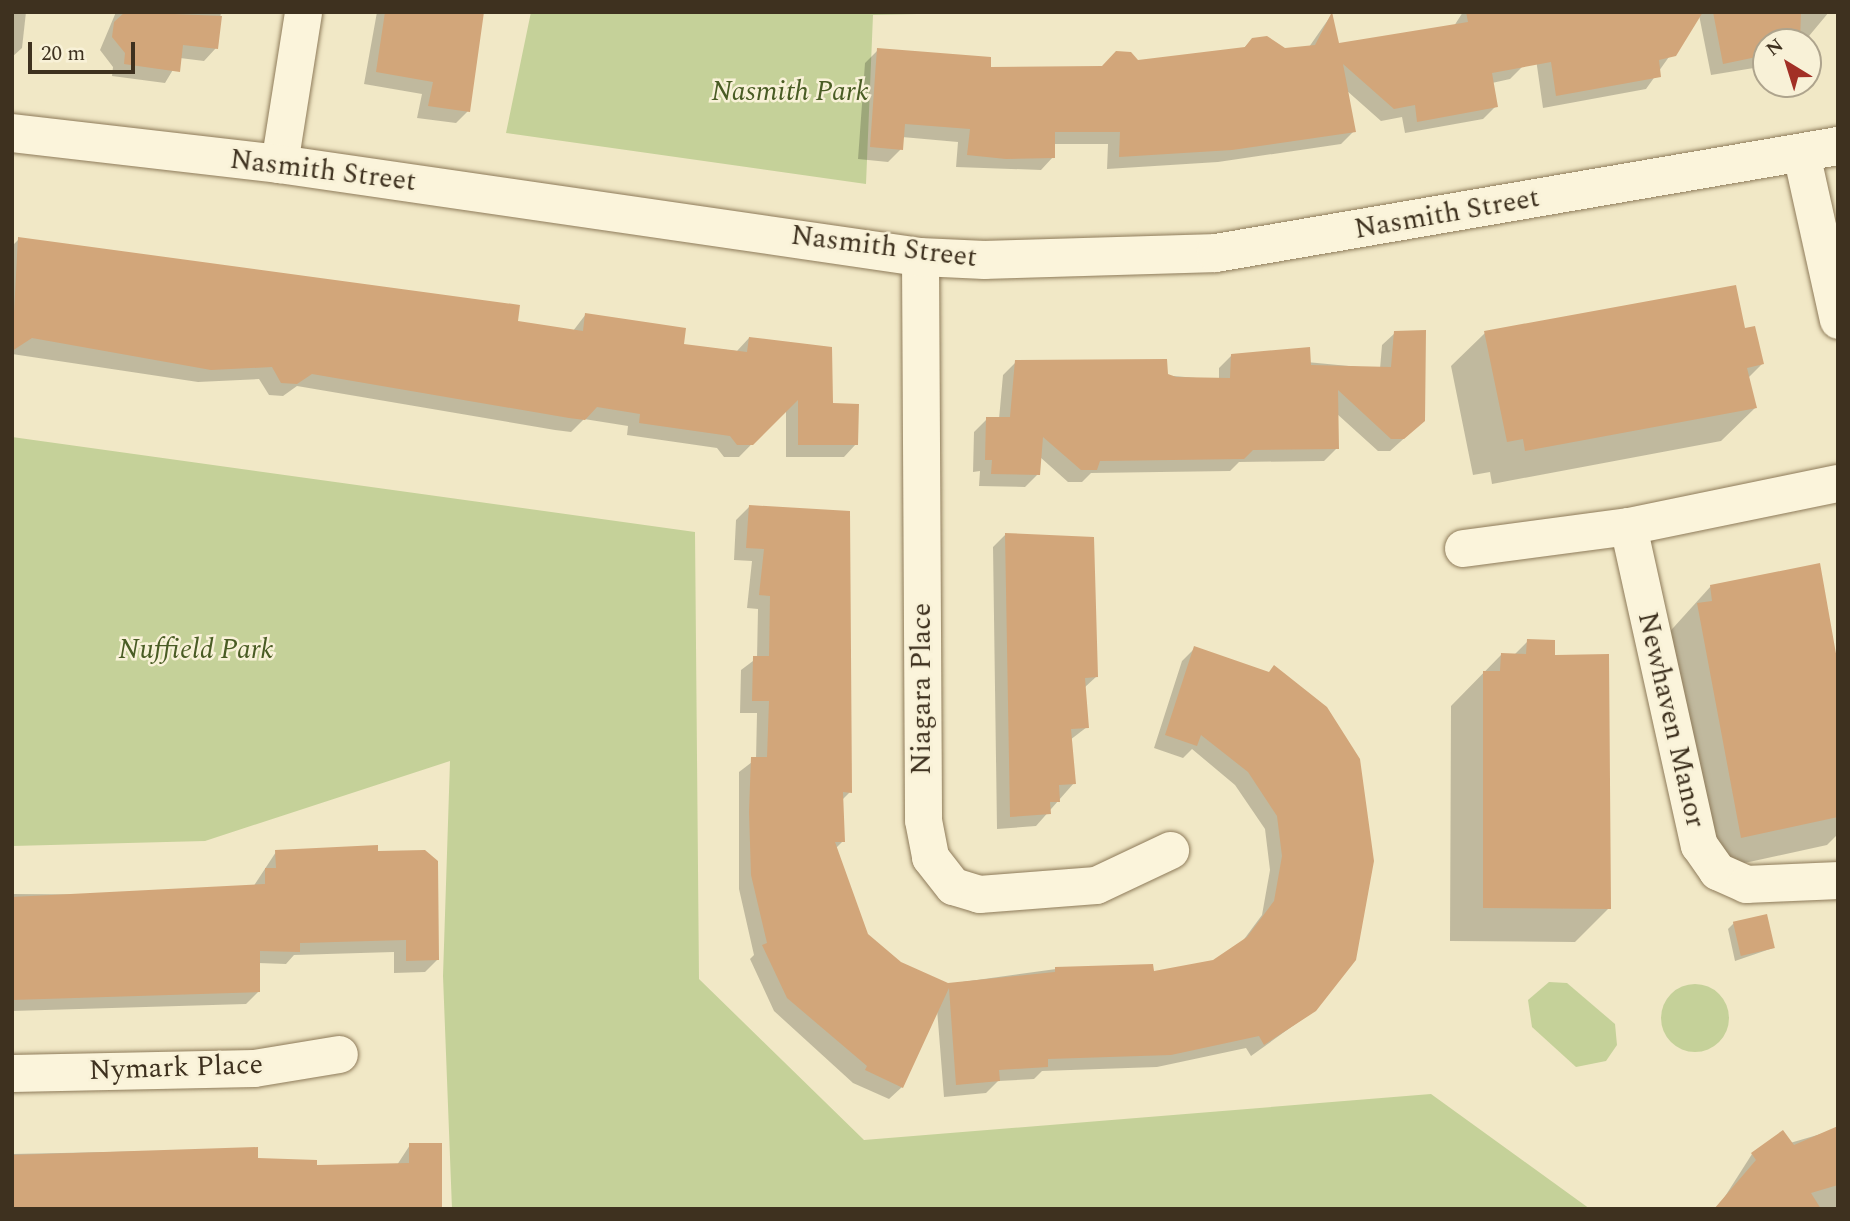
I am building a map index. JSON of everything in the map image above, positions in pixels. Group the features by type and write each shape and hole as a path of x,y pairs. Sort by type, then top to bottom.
{"street":[{"path":"279,164 303,12"},
{"name":"Nasmith Street","path":"12,133 279,164 920,257 1216,253 1820,150"},
{"path":"1820,150 1838,320"},
{"name":"Niagara Place","path":"920,257 923,820 930,856 953,886 979,894 1096,885 1170,850"},
{"path":"1463,548 1628,526 1838,483"},
{"name":"Newhaven Manor","path":"1628,526 1699,845 1717,871 1746,884 1838,880"},
{"name":"Nymark Place","path":"12,1073 254,1068 339,1054"}],"green space":[{"name":"Nasmith Park","path":"531,12 1007,12 873,15 866,184 506,133"},
{"name":"Nuffield Park","path":"12,437 695,532 699,979 864,1140 1431,1094 1590,1209 452,1209 443,976 450,761 205,841 12,846"},
{"path":"1549,982 1567,983 1615,1024 1617,1045 1606,1061 1576,1067 1532,1027 1528,1000"},
{"path":"1695,984 1708,987 1719,994 1726,1005 1729,1018 1726,1031 1719,1042 1708,1049 1695,1052 1682,1049 1671,1042 1664,1031 1661,1018 1664,1005 1671,994 1682,987"}],"building":[{"path":"125,12 222,16 218,49 183,45 180,72 124,64 125,53 112,37 114,22"},
{"path":"385,12 484,12 470,112 428,106 433,82 376,72"},
{"path":"1332,12 1339,43 1468,22 1466,12 1703,12 1676,56 1659,60 1661,77 1556,96 1551,62 1492,73 1498,107 1417,122 1415,105 1394,109 1343,64 1356,132 1232,150 1119,157 1120,132 1055,132 1055,158 1006,159 967,155 970,129 905,124 903,150 870,147 877,48 991,57 991,67 1102,66 1116,51 1131,52 1138,60 1245,47 1252,38 1267,36 1285,48 1315,45"},
{"path":"1713,12 1801,12 1800,28 1752,28 1752,58 1723,64"},
{"path":"18,237 520,305 518,321 583,331 585,313 686,328 684,344 747,352 749,337 832,347 833,403 859,404 858,445 798,445 798,400 753,445 737,445 730,436 639,423 640,414 597,407 585,420 312,374 297,384 281,383 272,367 211,370 32,338 12,351"},
{"path":"1736,285 1745,328 1755,326 1764,364 1747,368 1757,408 1525,451 1523,439 1507,442 1484,331"},
{"path":"1426,330 1425,421 1404,439 1391,439 1338,390 1339,449 1253,450 1244,459 1100,461 1097,470 1081,470 1043,437 1040,475 991,474 992,460 985,460 986,417 1010,417 1015,360 1167,359 1168,374 1176,377 1230,378 1231,354 1310,347 1311,365 1391,367 1394,331"},
{"path":"749,505 850,511 852,793 843,792 845,842 835,842 868,934 901,962 948,983 1055,972 1055,967 1153,964 1154,971 1213,960 1247,937 1274,901 1282,856 1277,816 1248,772 1201,735 1197,746 1165,735 1194,646 1269,672 1274,665 1327,707 1360,759 1374,861 1356,960 1316,1011 1264,1045 1259,1036 1171,1055 1048,1059 1048,1067 999,1070 1000,1081 956,1085 949,988 903,1088 865,1070 867,1066 787,998 762,945 767,943 751,875 749,812 751,757 767,757 769,701 752,701 753,656 769,656 770,596 759,595 764,549 746,548"},
{"path":"1005,533 1094,537 1098,677 1085,678 1089,728 1071,729 1076,784 1059,785 1060,802 1050,802 1051,814 1010,817"},
{"path":"1820,563 1838,665 1838,817 1741,838 1697,603 1712,601 1710,585"},
{"path":"1527,639 1555,640 1555,655 1609,654 1611,909 1483,908 1483,671 1500,671 1501,653 1526,654"},
{"path":"378,845 378,851 425,850 438,861 439,960 406,961 406,940 300,943 300,952 260,951 260,992 12,1000 12,897 265,884 265,868 276,868 275,850"},
{"path":"1767,914 1775,948 1741,956 1733,922"},
{"path":"1838,1126 1838,1185 1811,1193 1821,1209 1714,1209 1756,1160 1751,1153 1783,1130 1794,1145"},
{"path":"409,1143 442,1143 442,1209 12,1209 12,1155 258,1147 258,1158 317,1160 317,1165 409,1163"}]}
